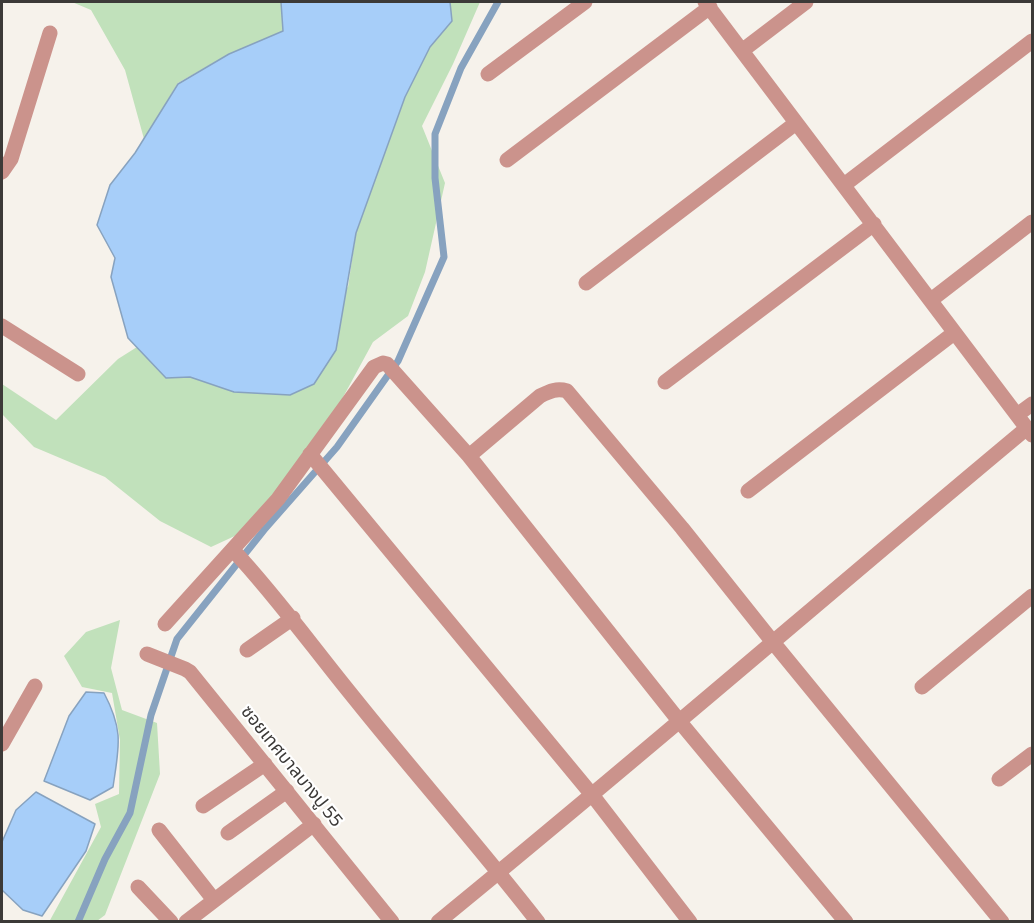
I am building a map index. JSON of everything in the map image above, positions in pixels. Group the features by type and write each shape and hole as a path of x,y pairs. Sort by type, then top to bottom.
{"street":[{"path":"488,74 585,2"},
{"path":"743,50 806,2"},
{"path":"438,921 593,795 772,641 1030,431 708,4 507,160"},
{"path":"2,172 11,159 50,33"},
{"path":"844,185 1032,41"},
{"path":"586,283 796,123"},
{"path":"931,300 1032,222"},
{"path":"665,382 874,224"},
{"path":"2,326 78,374"},
{"path":"748,491 954,333"},
{"path":"165,624 236,552 278,498 316,460 374,367 383,363 393,369 469,456 680,722 846,921"},
{"path":"469,456 540,396 560,389 567,392 682,528 1002,921"},
{"path":"1017,415 1032,404"},
{"path":"316,460 593,795 690,921"},
{"path":"236,552 293,618 354,698 538,921"},
{"path":"922,687 1032,596"},
{"path":"247,650 293,618"},
{"name":"ซอยเทศบาลบางปู 55","path":"154,657 190,672 392,921"},
{"path":"2,744 35,686"},
{"path":"999,779 1032,754"},
{"path":"203,806 265,764"},
{"path":"228,833 287,791"},
{"path":"186,921 314,824"},
{"path":"159,830 214,900"},
{"path":"138,887 171,921"}],"green space":[{"path":"72,2 281,2 283,31 229,54 178,83 144,139 125,70 91,10"},
{"path":"450,2 480,2 453,64 422,126 445,183 425,272 408,316 373,342 317,445 252,528 211,547 160,521 105,477 34,447 2,414 2,384 56,420 118,359 137,347 166,378 190,377 348,287 356,233 405,97 430,47 452,21"},
{"path":"120,620 111,668 122,710 157,723 160,774 105,915 97,921 49,922 101,827 95,804 119,794 120,740 112,693 82,687 64,656 86,632"}],"water":[{"path":"281,2 450,2 452,21 430,47 405,97 356,233 336,350 314,384 290,395 234,392 190,377 166,378 128,338 111,277 115,258 97,225 110,185 135,153 178,84 229,54 283,31"},
{"path":"86,692 104,693 115,718 118,739 113,787 90,800 44,781 69,716"},
{"path":"36,792 95,824 86,851 42,916 23,910 2,890 2,842 16,810"}],"waterway":[{"path":"78,922 105,859 130,813 151,715 177,639 264,530 337,447 398,361 444,257 435,178 435,134 461,68 498,2"}]}
